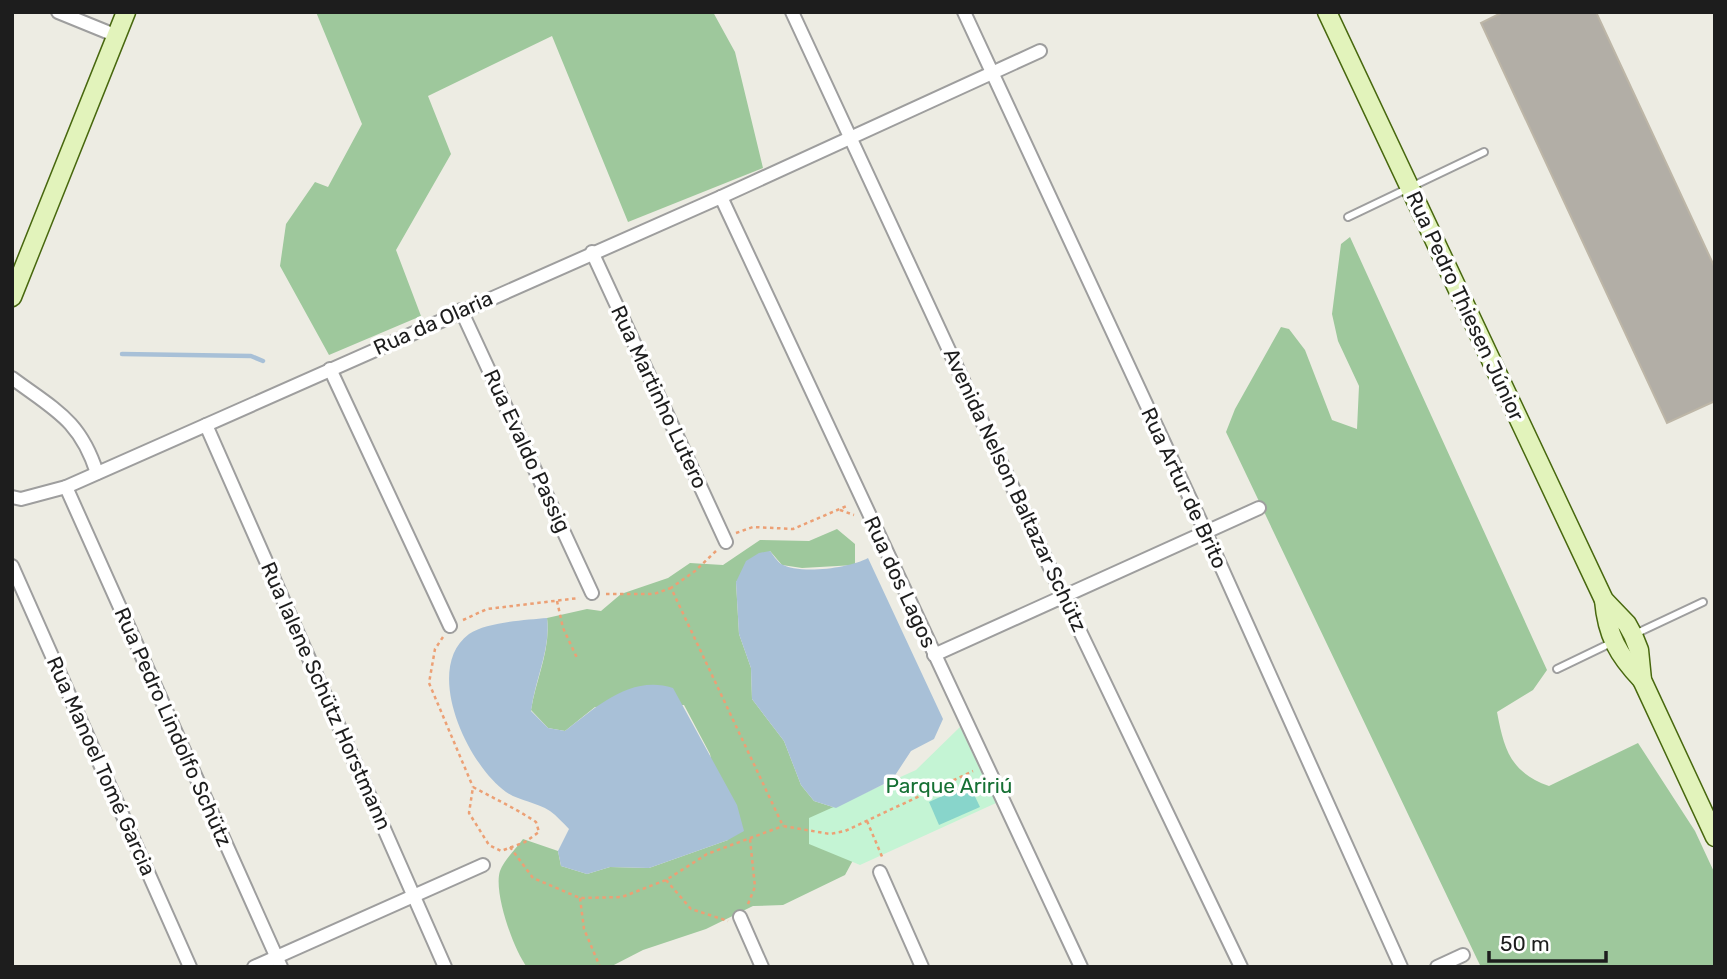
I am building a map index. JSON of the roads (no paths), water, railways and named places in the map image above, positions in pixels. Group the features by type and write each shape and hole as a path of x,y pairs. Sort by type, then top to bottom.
{"main road":[{"path":"12,297 16,277 126,12"},
{"name":"Rua Pedro Thiesen Júnior","path":"1326,12 1613,620 1636,643 1642,680 1714,835"},
{"name":"Rua Pedro Thiesen Júnior","path":"1613,620 1613,643 1642,680"},
{"path":"1623,659 1629,659 1636,643"}],"street":[{"path":"58,12 117,36"},
{"name":"Avenida Nelson Baltazar Schütz","path":"792,12 1064,598 1241,967"},
{"name":"Rua Artur de Brito","path":"964,12 1206,533 1401,967"},
{"name":"Rua da Olaria","path":"12,497 21,499 66,487 721,197 1040,51"},
{"name":"Rua dos Lagos","path":"721,197 1081,967"},
{"name":"Rua Martinho Lutero","path":"592,252 726,542"},
{"name":"Rua Evaldo Passig","path":"461,310 592,593"},
{"path":"330,369 450,626"},
{"path":"12,378 74,425 88,445 97,473"},
{"name":"Rua Ialene Schütz Horstmann","path":"206,425 445,967"},
{"name":"Rua Pedro Lindolfo Schütz","path":"66,487 279,962"},
{"path":"934,655 1259,508"},
{"name":"Rua Manoel Tomé Garcia","path":"12,566 190,967"},
{"path":"254,967 279,962 415,895 483,865"},
{"path":"880,873 922,967"},
{"path":"740,917 762,967"},
{"path":"1437,967 1464,955"}],"lane":[{"path":"1348,217 1484,152"},
{"path":"1636,643 1703,602"},
{"path":"1557,669 1613,643"}],"waterway":[{"path":"122,354 251,356 263,361"}],"park label":[{"name":"Parque Aririú","path":"949,786"}]}
